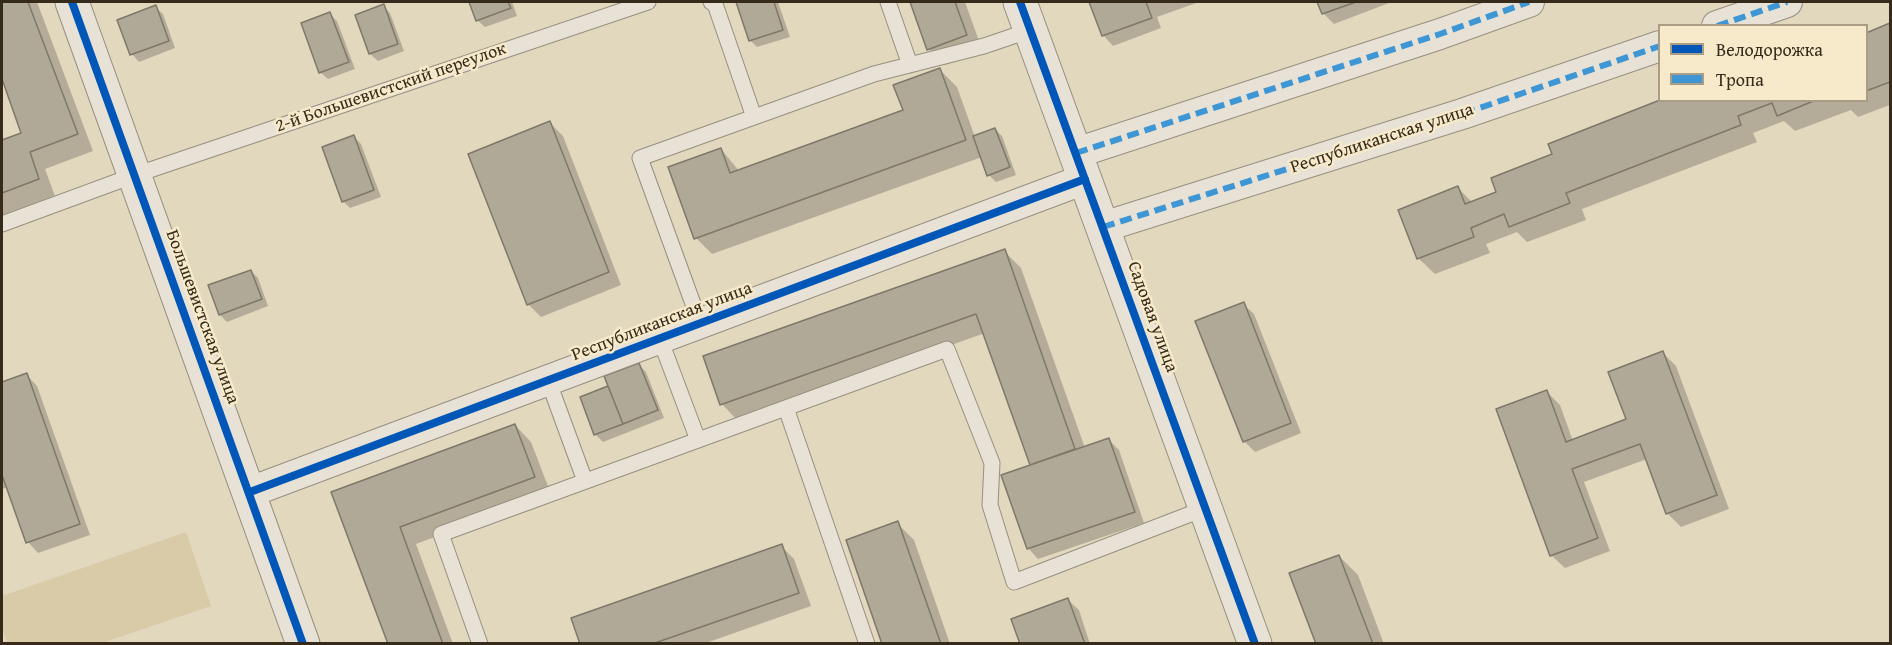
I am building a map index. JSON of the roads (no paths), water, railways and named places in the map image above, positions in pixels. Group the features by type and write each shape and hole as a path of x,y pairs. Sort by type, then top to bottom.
{"street":[{"name":"Большевистская улица","path":"72,2 303,644"},
{"name":"Республиканская улица","path":"250,492 700,324 1081,166 1529,2"},
{"path":"1724,24 1787,2"},
{"name":"Садовая улица","path":"1025,16 1255,644"},
{"name":"Республиканская улица","path":"1103,227 1462,114 1658,46"}],"lane":[{"name":"2-й Большевистский переулок","path":"2,224 135,175 648,2"},
{"path":"711,2 715,4 754,117"},
{"path":"888,2 910,65"},
{"path":"700,324 640,158 874,74 984,46 1025,16"},
{"path":"660,339 698,440"},
{"path":"480,644 441,534 947,349 992,463 990,505 1014,582 1206,508"},
{"path":"548,380 585,481"},
{"path":"786,408 867,644"}]}
